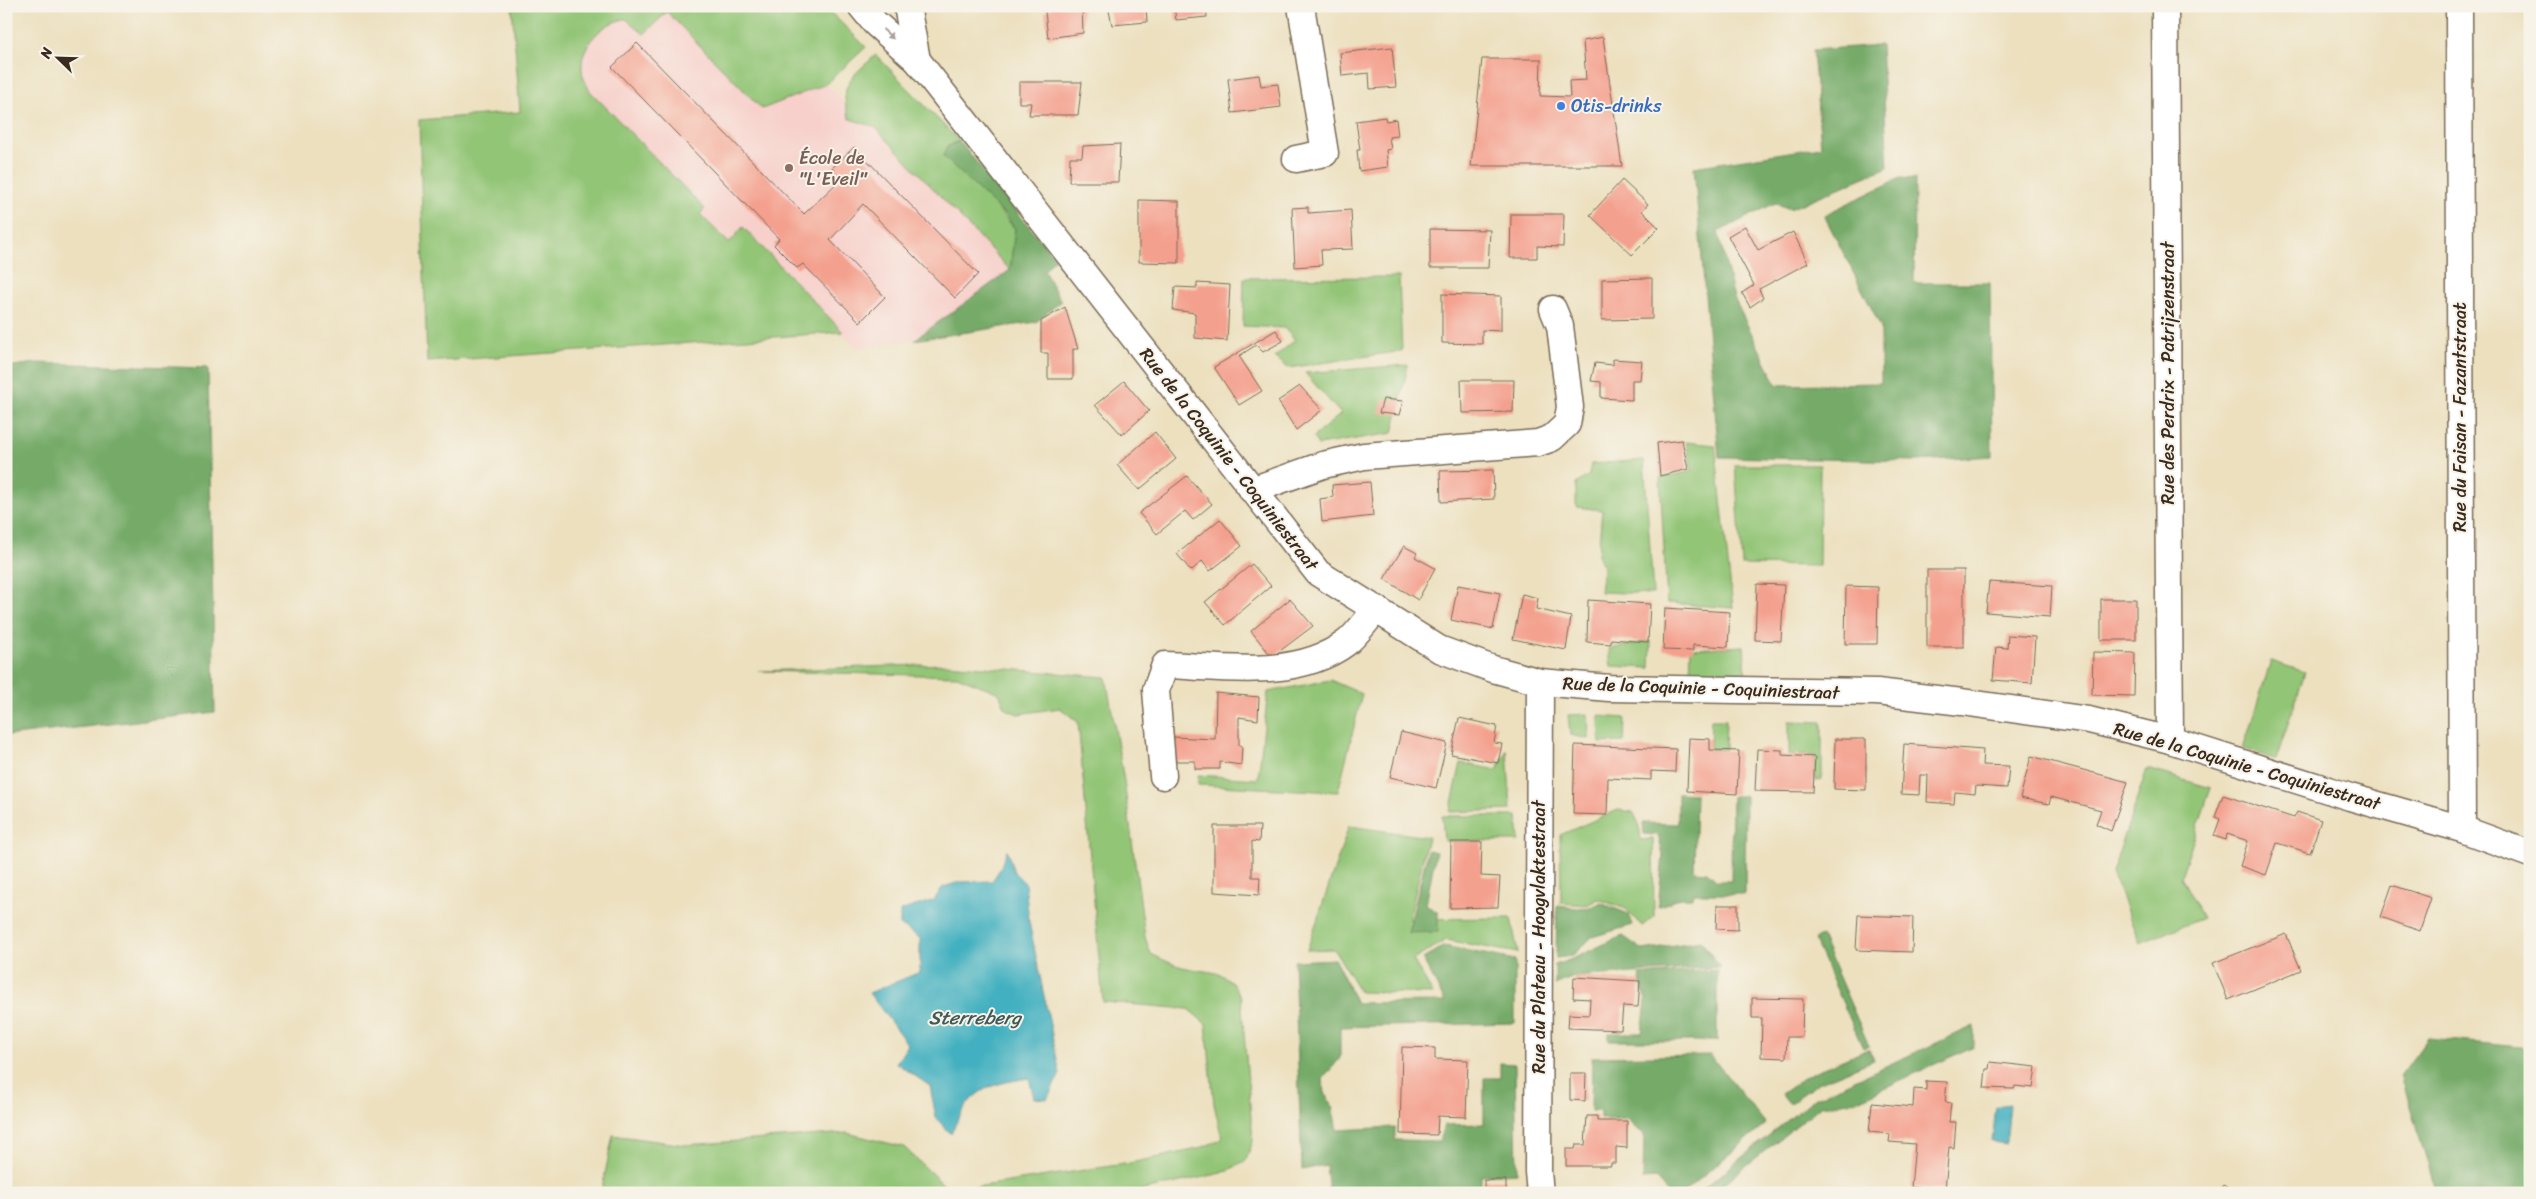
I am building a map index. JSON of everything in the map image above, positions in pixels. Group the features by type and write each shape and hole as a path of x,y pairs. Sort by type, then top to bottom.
{"street":[{"name":"Rue de la Coquinie - Coquiniestraat","path":"860,6 875,23 917,60 1318,573 1439,649 1493,670 1540,682 1609,688 1877,692 2089,720 2170,740 2350,797 2462,829 2530,854"},
{"name":"Rue de la Coquinie - Coquiniestraat","path":"907,6 917,60"},
{"path":"1296,159 1325,153 1301,6"},
{"name":"Rue des Perdrix - Patrijzenstraat","path":"2166,6 2170,740"},
{"name":"Rue du Faisan - Fazantstraat","path":"2459,6 2462,829"},
{"path":"1252,490 1314,468 1364,456 1538,443 1552,438 1567,424 1570,407 1560,326 1553,309"},
{"path":"1163,776 1156,690 1165,665 1271,668 1315,660 1346,643 1377,609"},
{"name":"Rue du Plateau - Hoogvlaktestraat","path":"1540,682 1538,1172 1540,1193"}],"shaded area":[{"name":"École de \"L'Eveil\"","path":"667,12 762,109 826,84 843,101 850,119 875,127 1010,270 914,340 856,348 743,228 729,243 699,213 704,208 590,91 583,77 581,66 585,52 594,36 619,20 626,19 633,23"}],"green space":[{"path":"512,6 824,6 866,47 826,84 762,109 667,12 644,34 626,19 610,24 602,29 589,43 582,59 584,80 590,91 705,209 700,214 729,243 743,227 843,332 427,362 419,120 520,112"},
{"path":"1881,45 1888,167 1790,209 1775,203 1718,232 1734,298 1777,385 1881,383 1881,327 1824,215 1900,178 1915,179 1914,283 1990,283 1992,456 1917,461 1719,457 1694,167 1821,147 1813,50"},
{"path":"876,55 959,141 947,147 1015,229 1010,270 875,127 850,119 845,98 849,82"},
{"path":"959,141 1055,258 1044,271 1061,301 1036,322 914,340 1010,270 1015,229 1006,216 943,156 947,147"},
{"path":"1399,277 1402,351 1288,368 1275,357 1295,340 1284,328 1243,326 1244,278"},
{"path":"36,363 208,368 215,712 6,736 6,367"},
{"path":"1408,365 1393,433 1318,445 1313,437 1341,414 1305,373"},
{"path":"1686,442 1715,445 1733,608 1667,603 1660,478 1692,471"},
{"path":"1644,460 1653,594 1600,592 1603,567 1598,555 1602,510 1576,507 1576,484 1589,475 1591,464"},
{"path":"1735,465 1820,465 1819,566 1742,565"},
{"path":"1651,641 1650,668 1611,666 1609,649"},
{"path":"1744,646 1746,678 1690,676 1691,649"},
{"path":"2271,661 2305,672 2276,760 2243,748"},
{"path":"946,664 1106,677 1124,781 1145,937 1151,954 1178,966 1218,974 1230,981 1241,997 1253,1141 1245,1162 1222,1173 1130,1193 601,1193 613,1135 685,1145 847,1133 904,1147 950,1191 1130,1163 1198,1149 1222,1139 1214,1104 1206,1024 1188,1009 1103,1002 1078,722 1060,708 1018,714 1006,709 999,693 957,676 758,671"},
{"path":"1330,680 1362,694 1338,792 1198,785 1198,775 1258,779 1268,692"},
{"path":"1588,714 1589,739 1570,735 1568,715"},
{"path":"1599,716 1625,718 1624,742 1600,743"},
{"path":"1711,720 1726,720 1725,749 1710,750"},
{"path":"1789,721 1822,722 1822,780 1816,781 1815,756 1789,754"},
{"path":"1507,750 1511,810 1450,812 1461,763 1497,770"},
{"path":"2147,769 2211,788 2181,877 2203,918 2140,943 2112,873"},
{"path":"1678,793 1696,794 1694,871 1707,872 1717,881 1731,881 1732,796 1746,796 1745,894 1693,894 1693,898 1680,898 1658,907 1663,855 1658,835 1644,834 1643,823 1678,824"},
{"path":"1618,810 1633,812 1639,824 1641,840 1653,839 1654,917 1642,926 1626,909 1598,899 1587,905 1561,903 1560,835"},
{"path":"1442,816 1517,816 1519,841 1444,841"},
{"path":"1349,826 1428,837 1409,919 1511,918 1518,953 1446,940 1413,960 1433,994 1360,992 1334,949 1307,950"},
{"path":"1428,850 1436,852 1426,904 1438,913 1438,932 1408,933"},
{"path":"1600,903 1629,914 1633,925 1592,937 1572,956 1556,958 1557,906 1587,909"},
{"path":"1623,936 1643,950 1701,941 1720,967 1574,977 1555,985 1555,965"},
{"path":"1821,936 1869,1046 1863,1048 1814,939"},
{"path":"1444,946 1515,960 1515,1023 1340,1027 1340,1058 1323,1079 1324,1093 1332,1105 1337,1130 1395,1127 1395,1140 1439,1141 1444,1125 1484,1124 1484,1078 1500,1078 1500,1063 1515,1064 1517,1173 1481,1175 1481,1193 1329,1193 1326,1165 1302,1170 1294,961 1335,959 1356,1003 1445,1002 1423,959"},
{"path":"1717,970 1717,1041 1609,1041 1609,1033 1642,1033 1646,1001 1639,975"},
{"path":"1974,1026 1974,1046 1856,1101 1821,1106 1712,1193 1698,1193 1815,1098"},
{"path":"2428,1038 2530,1048 2530,1193 2437,1193 2400,1076"},
{"path":"1869,1049 1874,1060 1818,1083 1789,1104 1781,1094 1811,1073"},
{"path":"1710,1055 1766,1124 1682,1193 1668,1193 1655,1178 1643,1179 1644,1134 1632,1125 1629,1119 1600,1119 1600,1111 1591,1111 1592,1057"}],"water":[{"name":"Sterreberg","path":"1007,850 1014,872 1025,883 1029,922 1060,1074 1047,1099 1034,1098 1029,1078 990,1087 980,1092 965,1108 951,1134 936,1118 930,1086 896,1063 908,1045 869,993 920,972 920,938 900,925 900,911 934,900 943,887 960,882 992,881 1000,869"},
{"path":"2010,1105 2006,1144 1992,1142 1996,1107"}],"building":[{"path":"1052,6 1082,6 1083,33 1048,38 1045,12 1052,8"},
{"path":"1108,6 1146,6 1147,22 1112,25"},
{"path":"1174,6 1206,6 1207,17 1176,20"},
{"path":"1231,6 1259,6 1259,7 1232,12"},
{"path":"1603,37 1622,166 1471,166 1482,59 1541,59 1540,96 1570,97 1569,81 1586,80 1583,41"},
{"path":"637,43 804,214 839,181 832,168 854,147 978,274 955,298 863,204 830,240 885,297 860,322 803,264 797,268 774,245 779,239 612,67"},
{"path":"1392,47 1396,87 1370,89 1369,73 1342,76 1340,53"},
{"path":"1259,75 1261,86 1278,84 1281,107 1232,113 1228,79"},
{"path":"1019,82 1082,82 1078,115 1029,115 1031,103 1019,103"},
{"path":"1385,117 1386,121 1396,119 1398,136 1389,137 1391,149 1386,150 1388,167 1359,171 1357,150 1360,150 1356,121"},
{"path":"1120,144 1118,182 1069,182 1070,157 1082,157 1083,146"},
{"path":"1622,180 1648,204 1642,211 1659,228 1632,255 1590,215"},
{"path":"1139,200 1179,201 1179,263 1139,262"},
{"path":"1308,207 1308,213 1351,210 1353,249 1321,250 1322,265 1295,267 1292,208"},
{"path":"1511,214 1564,214 1563,247 1537,246 1537,258 1510,258"},
{"path":"1745,226 1758,250 1793,232 1808,263 1759,289 1763,298 1750,307 1742,293 1754,285 1728,236"},
{"path":"1430,229 1490,230 1488,268 1430,268"},
{"path":"1652,278 1652,319 1602,320 1602,279"},
{"path":"1197,283 1230,285 1227,341 1195,338 1195,313 1173,310 1175,287 1197,288"},
{"path":"1442,294 1501,296 1501,331 1482,330 1482,344 1442,343"},
{"path":"1065,307 1078,349 1073,349 1073,379 1048,379 1048,353 1041,353 1041,321"},
{"path":"1276,330 1283,341 1263,352 1256,345 1239,356 1262,391 1239,405 1214,367"},
{"path":"1613,359 1642,361 1640,380 1632,380 1632,400 1601,398 1601,382 1591,381 1595,363 1613,365"},
{"path":"1461,380 1514,380 1513,412 1462,413"},
{"path":"1124,381 1149,411 1122,435 1095,405"},
{"path":"1300,386 1322,410 1296,430 1278,401"},
{"path":"1383,399 1403,401 1399,415 1379,413"},
{"path":"1155,432 1176,459 1139,490 1117,465"},
{"path":"1682,440 1688,469 1660,476 1657,443"},
{"path":"1493,470 1494,499 1441,502 1440,471"},
{"path":"1187,476 1212,504 1193,520 1185,511 1157,534 1139,513"},
{"path":"1370,482 1373,516 1322,522 1320,499 1333,497 1332,485"},
{"path":"1220,519 1242,546 1210,571 1202,561 1191,571 1177,554"},
{"path":"1404,546 1417,553 1415,557 1435,568 1418,600 1384,579"},
{"path":"1252,564 1271,586 1225,625 1205,602"},
{"path":"1927,570 1964,570 1964,647 1927,647"},
{"path":"1989,582 2052,586 2050,617 1986,612"},
{"path":"1757,584 1784,585 1781,641 1755,640"},
{"path":"1458,585 1500,593 1493,629 1451,620"},
{"path":"1846,586 1878,587 1877,644 1845,644"},
{"path":"1522,594 1538,598 1536,609 1571,617 1566,650 1513,639"},
{"path":"1290,599 1313,626 1272,657 1251,631"},
{"path":"2101,599 2136,599 2136,640 2101,640"},
{"path":"1588,600 1650,604 1648,642 1611,639 1611,644 1587,642"},
{"path":"1665,608 1730,612 1728,647 1693,645 1693,651 1663,650"},
{"path":"2008,635 2035,637 2032,683 1993,680 1996,647 2007,648"},
{"path":"2093,652 2135,653 2134,696 2092,695"},
{"path":"1216,693 1259,697 1258,720 1239,717 1239,745 1242,746 1241,765 1220,762 1220,769 1195,769 1195,761 1172,761 1172,737 1215,739"},
{"path":"1459,718 1497,726 1494,743 1502,744 1498,763 1451,754"},
{"path":"1401,732 1447,743 1436,788 1390,777"},
{"path":"1689,738 1710,739 1710,750 1739,751 1737,794 1687,791"},
{"path":"1835,739 1866,739 1866,790 1834,789"},
{"path":"1904,744 1983,750 1982,765 2009,766 2007,788 1976,786 1975,794 1955,792 1954,804 1927,802 1928,775 1920,775 1919,795 1901,794"},
{"path":"1575,745 1676,749 1675,772 1651,771 1651,780 1608,778 1607,815 1573,814"},
{"path":"1757,749 1782,750 1782,755 1815,757 1813,792 1755,791"},
{"path":"2031,756 2128,782 2111,831 2096,824 2101,810 2051,797 2049,804 2020,798"},
{"path":"2223,795 2294,818 2297,812 2321,820 2310,853 2277,843 2266,875 2240,866 2248,841 2227,834 2226,840 2214,836 2220,819 2215,817"},
{"path":"1214,826 1260,826 1259,842 1252,841 1252,877 1260,877 1259,895 1214,892"},
{"path":"1451,842 1482,842 1481,876 1500,877 1498,907 1450,908"},
{"path":"2392,885 2431,898 2420,931 2381,917"},
{"path":"1717,905 1738,905 1738,930 1716,929"},
{"path":"1858,915 1913,917 1912,952 1856,950"},
{"path":"2286,934 2301,970 2228,1000 2213,963"},
{"path":"1574,977 1640,981 1638,1007 1623,1006 1621,1030 1568,1028 1569,1014 1589,1015 1590,999 1573,998"},
{"path":"1752,998 1803,999 1802,1037 1787,1037 1786,1058 1761,1057 1762,1018 1752,1018"},
{"path":"1402,1047 1435,1048 1435,1059 1468,1060 1466,1117 1438,1116 1437,1135 1400,1134"},
{"path":"1990,1062 2036,1067 2033,1088 2015,1086 2014,1089 1984,1088 1986,1069 1989,1069"},
{"path":"1570,1073 1586,1073 1585,1101 1570,1100"},
{"path":"1926,1081 1947,1082 1945,1102 1951,1103 1949,1122 1956,1122 1954,1148 1949,1147 1945,1190 1911,1187 1915,1144 1889,1142 1890,1134 1869,1132 1872,1103 1913,1107 1914,1089 1926,1090"},
{"path":"1587,1116 1597,1116 1597,1121 1627,1121 1627,1148 1616,1147 1616,1163 1611,1163 1611,1166 1566,1166 1566,1149 1575,1149 1576,1145 1585,1145"},
{"path":"1484,1180 1506,1180 1506,1192 1484,1192"},
{"path":"2223,1185 2237,1193 2218,1193"}],"place":[{"name":"Otis-drinks","path":"1561,106"},
{"name":"École de \"L'Eveil\"","path":"789,168"}]}
